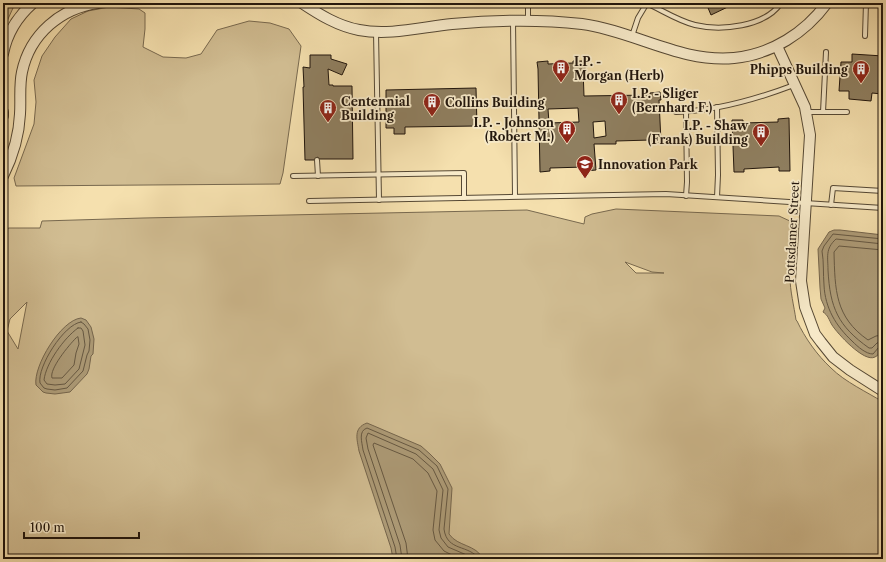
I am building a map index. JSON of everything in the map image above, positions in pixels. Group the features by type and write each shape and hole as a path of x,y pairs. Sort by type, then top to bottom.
{"street":[{"path":"3,54 16,21 33,3"},
{"path":"3,176 16,142 20,114 20,86 22,72 32,45 50,24 74,6 98,3"},
{"path":"302,3 324,17 359,30 390,32 472,23 513,21 583,24 632,36 682,53 715,59 750,55 777,46 799,32 812,21 827,3"},
{"name":"Pottsdamer Street","path":"777,46 806,112 810,135 801,281 802,294 809,320 821,342 833,357 883,391"}],"lane":[{"path":"528,3 528,21"},
{"path":"632,36 638,18 647,3 685,22 696,25 729,27 750,23 763,18 777,9 781,3"},
{"path":"865,36 866,3"},
{"path":"513,21 515,196"},
{"path":"376,32 379,200"},
{"path":"823,112 826,52"},
{"path":"676,112 696,112 770,94 794,85"},
{"path":"717,107 717,198"},
{"path":"686,112 686,196"},
{"path":"806,112 847,112"},
{"path":"317,160 318,176"},
{"path":"293,176 464,173 464,198"},
{"path":"831,205 833,188 883,191"},
{"path":"309,201 632,194 883,208"}],"shaded area":[{"path":"3,3 19,3 13,8 3,30"},
{"path":"109,7 139,9 145,13 143,47 163,57 186,58 201,54 217,30 249,21 270,23 289,29 301,46 283,173 280,184 16,186 14,178 34,124 36,102 34,80 42,56 55,37 71,19 88,11"},
{"path":"616,209 779,216 792,222 794,229 794,242 790,282 796,320 812,346 831,368 849,382 883,402 883,559 3,559 3,230 9,228 40,228 42,221 527,210 584,224 585,217","holes":["625,262 652,272 664,273 636,273","27,302 18,349 7,331 10,319"]}],"water":[{"path":"840,230 883,235 883,348 875,357 870,358 864,356 851,346 835,329 823,312 825,308 821,299 818,249 829,232"},
{"path":"81,318 86,320 91,327 94,339 93,354 91,356 87,374 70,392 55,394 43,392 36,385 36,377 44,356 57,335 73,321"},
{"path":"367,423 421,446 440,464 452,488 449,534 457,541 472,548 480,554 483,559 393,559 391,548 359,451 357,434 360,428"}],"building":[{"path":"706,3 736,3 711,15"},
{"name":"Phipps Building","path":"852,54 883,56 882,94 872,93 871,101 849,99 849,91 839,91 841,62 852,62"},
{"name":"Centennial Building","path":"310,55 331,55 331,59 347,64 342,75 328,69 329,85 352,86 353,159 320,159 317,157 314,160 305,160 303,67 310,68"},
{"path":"548,61 548,64 585,61 585,69 583,69 584,96 650,95 650,93 660,92 661,142 651,143 651,140 616,141 616,144 594,144 596,170 585,171 585,167 550,168 550,171 540,172 537,62","holes":["578,108 579,122 549,123 548,109","605,121 606,136 594,138 593,122"]},
{"name":"Collins Building","path":"476,88 477,126 405,127 405,134 394,134 394,128 386,128 386,90"},
{"name":"I.P. - Shaw (Frank) Building","path":"789,118 790,171 779,171 779,167 744,169 744,172 734,172 732,120 743,120 743,123 778,122 778,119"}],"place":[{"name":"I.P. - Morgan (Herb)","path":"561,83"},
{"name":"Phipps Building","path":"861,84"},
{"name":"I.P. - Sliger (Bernhard F.)","path":"619,115"},
{"name":"Collins Building","path":"432,117"},
{"name":"Centennial Building","path":"328,123"},
{"name":"I.P. - Johnson (Robert M.)","path":"567,144"},
{"name":"I.P. - Shaw (Frank) Building","path":"761,147"},
{"name":"Innovation Park","path":"585,179"}]}
